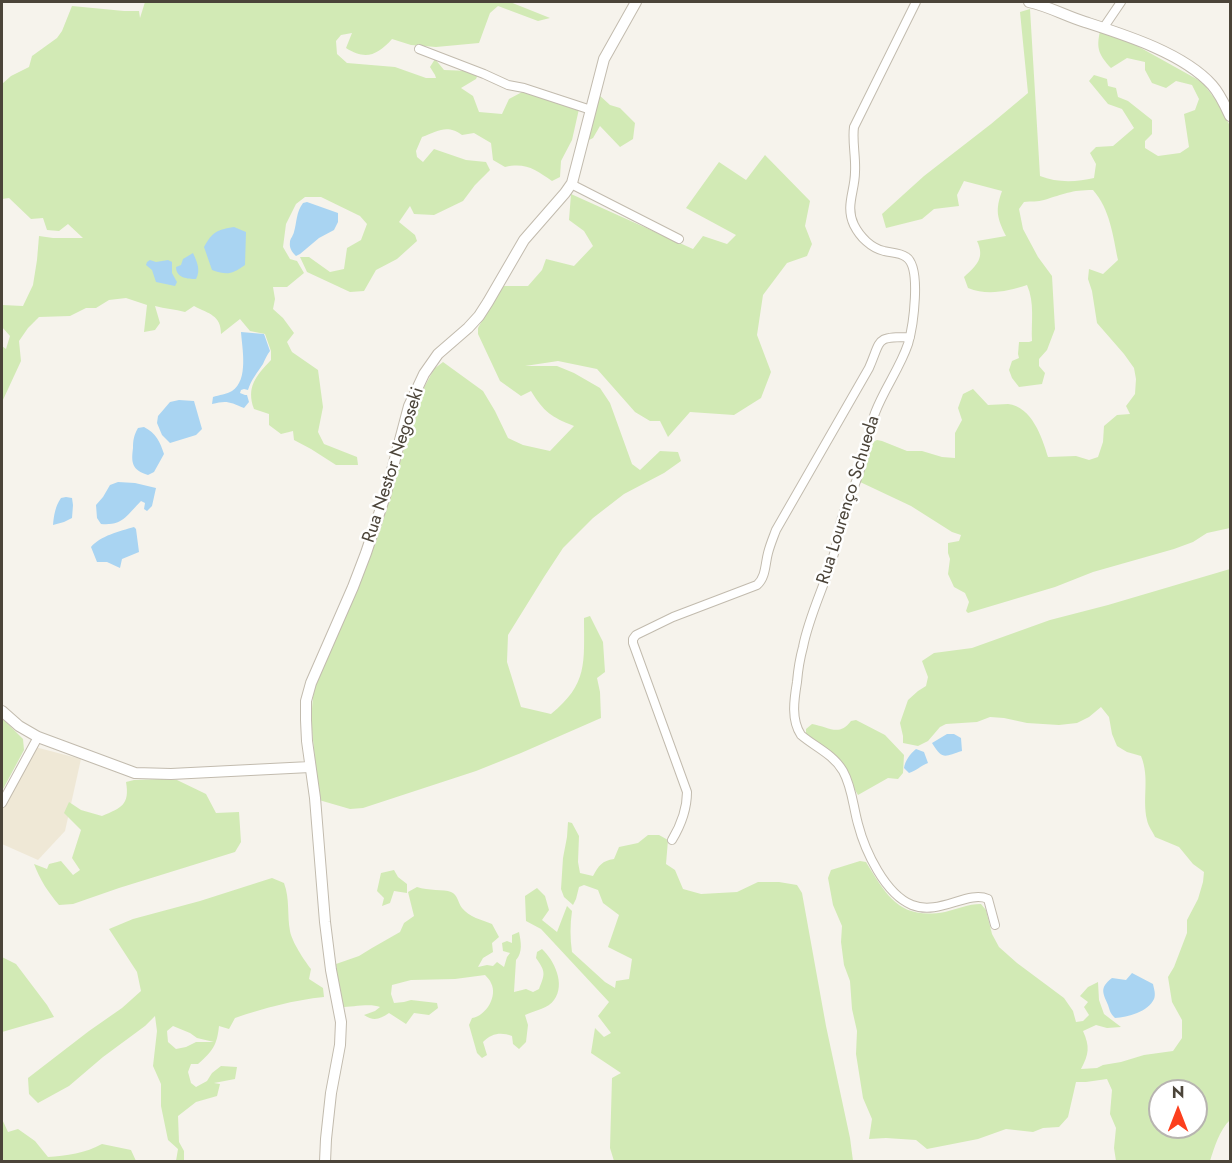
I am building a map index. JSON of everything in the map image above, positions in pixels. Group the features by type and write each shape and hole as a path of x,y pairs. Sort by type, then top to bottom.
{"street":[{"name":"Rua Nestor Negoseki","path":"325,1161 341,1022 325,922 306,701 311,683 366,553 386,493 405,418 414,394 438,354 479,316 524,240 571,184 604,59 636,2"},
{"name":"Rua Lourenço Schueda","path":"916,2 854,127 855,171 849,206 854,224 867,242 884,252 906,257 911,262 915,283 910,336 872,422 855,485 842,520 834,555 803,645 795,695 795,721 801,735 835,760 842,769 851,792 864,842 890,889 912,905 922,908 941,907 984,897 988,899 995,925"},
{"path":"1029,2 1104,27 1159,49 1182,62 1203,76 1221,96 1230,116"},
{"path":"1104,27 1121,2"},
{"path":"419,49 508,85 591,110"},
{"path":"571,184 679,239"},
{"path":"672,840 684,816 687,792 633,639 636,635 673,617 761,582 776,530 869,368 879,343 887,337 910,336"},
{"path":"2,711 19,726 38,737 124,770 148,775 310,767"},
{"path":"2,803 38,737"}],"shaded area":[{"path":"35,747 81,759 65,831 38,860 2,844 2,807"}],"green space":[{"path":"145,2 510,2 550,18 538,21 498,6 490,13 479,43 436,47 411,45 392,39 376,52 365,55 346,48 352,33 341,35 336,41 337,54 347,63 395,67 426,78 436,78 430,67 435,59 444,70 470,71 478,74 476,79 461,88 473,96 479,112 502,114 509,99 524,91 579,109 572,140 561,161 560,177 552,181 525,166 505,167 493,160 491,143 474,133 462,135 447,129 422,137 416,151 417,157 423,162 434,149 466,160 486,162 490,170 463,201 434,215 414,214 410,206 399,222 415,235 417,241 397,259 376,270 364,291 350,292 307,272 300,257 309,257 330,272 344,269 347,248 361,240 367,224 360,216 321,197 305,197 296,204 286,224 283,247 290,259 297,261 304,273 287,287 273,287 275,299 273,309 294,333 287,342 292,352 318,370 323,407 318,432 324,444 357,457 358,465 336,465 294,440 293,431 281,434 269,425 269,414 254,409 251,394 254,382 271,360 271,351 265,334 250,331 240,319 221,334 216,319 194,306 185,312 155,306 160,323 155,330 144,332 147,305 126,298 109,300 96,308 86,308 70,316 39,317 19,341 21,361 2,402 2,346 6,349 10,336 2,327 2,305 23,306 33,285 39,236 83,238 68,224 59,231 47,230 43,218 31,219 9,198 2,199 2,84 11,76 29,67 32,56 57,38 72,6 139,11 140,18"},
{"path":"1030,9 1040,176 1067,181 1094,178 1096,164 1090,153 1096,147 1113,146 1134,128 1122,109 1108,104 1089,81 1094,75 1107,79 1108,86 1116,88 1118,97 1128,101 1152,120 1152,134 1145,141 1145,148 1158,156 1180,153 1189,147 1184,114 1195,110 1199,99 1192,85 1176,81 1166,88 1152,83 1145,70 1145,62 1127,58 1111,68 1099,51 1100,31 1132,43 1202,82 1219,104 1230,126 1230,528 1207,533 1193,542 1174,549 1093,572 1055,587 968,613 966,611 969,602 965,593 954,587 948,574 950,559 948,543 959,541 961,535 952,532 911,506 858,481 871,443 877,440 907,451 922,451 955,458 955,433 962,420 958,408 963,394 973,389 988,405 1008,404 1024,411 1035,424 1048,457 1076,456 1089,460 1098,457 1103,442 1104,426 1117,415 1130,414 1126,406 1135,394 1134,368 1097,323 1088,279 1089,269 1103,274 1118,260 1107,214 1093,190 1073,192 1042,201 1024,202 1019,209 1023,229 1038,257 1052,276 1055,329 1047,350 1039,359 1039,366 1045,373 1042,384 1019,387 1009,370 1012,361 1019,358 1019,342 1032,341 1032,306 1027,285 1005,291 983,292 968,288 964,277 973,269 980,257 977,241 1006,236 998,214 1002,191 964,181 957,195 959,206 934,209 922,219 886,228 882,214 924,176 1028,93 1020,12"},
{"path":"598,94 610,105 620,108 635,123 633,139 620,147 600,126 593,138 587,141"},
{"path":"765,155 810,201 805,226 812,244 807,256 787,263 763,295 757,335 771,372 761,398 734,415 690,412 668,437 660,421 650,421 635,412 597,369 558,361 525,366 557,366 600,388 610,403 632,464 640,470 660,451 678,452 681,461 664,473 624,494 593,518 563,548 508,635 507,662 521,707 551,714 572,693 578,682 583,660 584,618 590,616 603,642 605,672 597,678 601,718 476,771 363,808 350,809 319,800 311,720 314,685 380,531 419,397 434,369 443,362 483,391 508,438 523,445 550,451 574,426 549,413 531,391 521,396 500,381 478,334 478,328 501,286 528,286 542,270 546,259 574,266 593,246 584,231 569,220 571,194 693,249 703,236 727,244 736,235 686,208 719,162 746,180"},
{"path":"1230,569 1230,1120 1220,1134 1210,1161 1116,1161 1114,1148 1116,1128 1110,1114 1112,1090 1107,1079 1076,1082 1068,1117 1059,1127 1043,1128 1033,1132 1006,1129 978,1139 927,1149 916,1140 869,1139 872,1119 863,1098 856,1054 857,1031 852,1009 850,981 844,965 841,942 842,926 833,905 828,878 831,870 860,861 866,862 896,903 916,912 929,914 981,904 986,910 992,934 999,947 1064,998 1073,1011 1076,1022 1083,1021 1089,1015 1084,1007 1088,1002 1080,996 1088,987 1098,982 1099,1000 1104,1014 1121,1027 1107,1028 1096,1025 1083,1031 1088,1050 1081,1069 1097,1068 1144,1055 1173,1051 1182,1038 1182,1020 1172,1002 1168,977 1187,933 1187,920 1198,899 1204,872 1193,864 1179,847 1155,837 1147,820 1146,780 1141,756 1117,746 1109,717 1101,707 1077,723 1059,725 1027,723 990,717 977,722 946,724 940,727 928,741 918,746 903,743 900,723 908,700 926,686 928,677 922,661 934,653 972,648 1050,620"},
{"path":"2,718 23,739 24,750 2,791"},
{"path":"856,720 885,735 904,755 903,773 898,779 888,778 858,795 835,762 806,734 806,729 812,724 838,730"},
{"path":"177,780 206,794 216,813 239,812 241,842 235,852 73,904 59,905 45,886 34,864 47,869 49,864 61,861 73,875 80,870 72,858 81,830 64,813 69,802 81,810 102,816 123,805 127,796 126,782"},
{"path":"568,822 572,823 579,836 580,873 593,876 601,864 614,859 619,847 638,843 648,835 659,835 668,840 666,864 675,870 683,889 701,894 737,892 758,882 797,885 802,893 853,1161 614,1161 610,1148 612,1078 621,1073 591,1053 595,1028 604,1037 611,1033 598,1016 609,1002 541,929 526,921 525,896 537,888 545,896 549,910 542,920 557,932 567,906 572,911 570,932 572,952 605,982 615,988 616,981 629,979 632,959 608,947 619,915 603,903 598,890 584,885 579,887 573,905 564,897 561,889"},
{"path":"394,870 398,877 407,884 407,893 394,891 390,903 382,906 384,898 377,891 381,873"},
{"path":"272,878 284,883 291,935 311,969 309,979 323,988 324,997 279,1005 235,1018 229,1029 219,1026 217,1038 211,1051 198,1064 191,1064 188,1072 191,1083 196,1087 207,1081 212,1073 221,1066 237,1067 235,1079 214,1083 220,1084 217,1096 196,1102 178,1116 179,1142 184,1151 184,1161 176,1161 178,1149 168,1140 161,1106 161,1084 153,1066 157,1031 155,1016 69,1086 38,1103 29,1094 28,1078 122,1008 141,991 137,972 109,929 133,919","holes":["173,1026 197,1038 214,1042 196,1042 176,1049 168,1042 167,1031"]},
{"path":"417,887 451,892 468,914 492,924 499,937 492,943 493,952 483,958 478,967 493,966 497,962 504,967 510,953 503,951 502,943 507,941 512,943 512,935 519,932 521,947 516,960 514,992 526,989 533,992 539,989 544,973 536,958 537,952 542,949 551,959 559,980 557,994 549,1005 525,1015 528,1025 526,1042 519,1049 513,1044 512,1036 500,1034 493,1035 483,1042 487,1055 482,1058 477,1053 469,1025 472,1018 482,1014 492,999 493,988 485,975 455,979 411,980 392,985 391,994 394,1003 411,1000 437,1003 438,1008 429,1015 414,1013 406,1024 389,1013 377,1019 364,1015 380,1007 367,1005 341,1007 336,964 359,956 400,932 404,923 414,916 408,892"},
{"path":"2,957 16,964 54,1017 2,1032"},
{"path":"2,1119 8,1132 18,1129 35,1141 48,1157 76,1154 102,1144 131,1150 136,1161 2,1161"}],"water":[{"path":"307,202 338,213 338,222 334,230 319,238 296,256 290,248 290,241 299,210 303,203"},
{"path":"234,227 246,232 245,265 229,273 212,270 204,247 216,232"},
{"path":"193,253 198,269 196,279 180,276 176,267"},
{"path":"150,260 172,262 172,273 177,282 175,286 156,282 152,270 146,265"},
{"path":"241,332 264,334 270,351 248,390 241,390 240,393 247,395 249,402 244,408 228,402 212,404 213,397 232,391 241,379 243,363"},
{"path":"194,401 202,429 196,435 170,443 162,435 157,423 158,416 170,402"},
{"path":"144,427 157,438 164,454 154,472 148,475 136,468 132,458 136,433 138,428"},
{"path":"118,482 156,488 152,506 147,511 144,509 145,503 141,501 120,521 101,524 97,518 96,505 110,485"},
{"path":"61,498 72,498 72,518 53,525 57,505"},
{"path":"134,527 139,552 122,559 120,568 107,562 97,562 91,547 95,543 111,534"},
{"path":"947,734 954,734 961,738 962,751 945,756 939,753 932,743"},
{"path":"916,749 924,752 928,763 909,773 904,768 908,758"},
{"path":"1132,973 1153,984 1154,999 1142,1010 1115,1018 1110,1012 1103,991 1105,985 1112,978 1126,980"}]}
